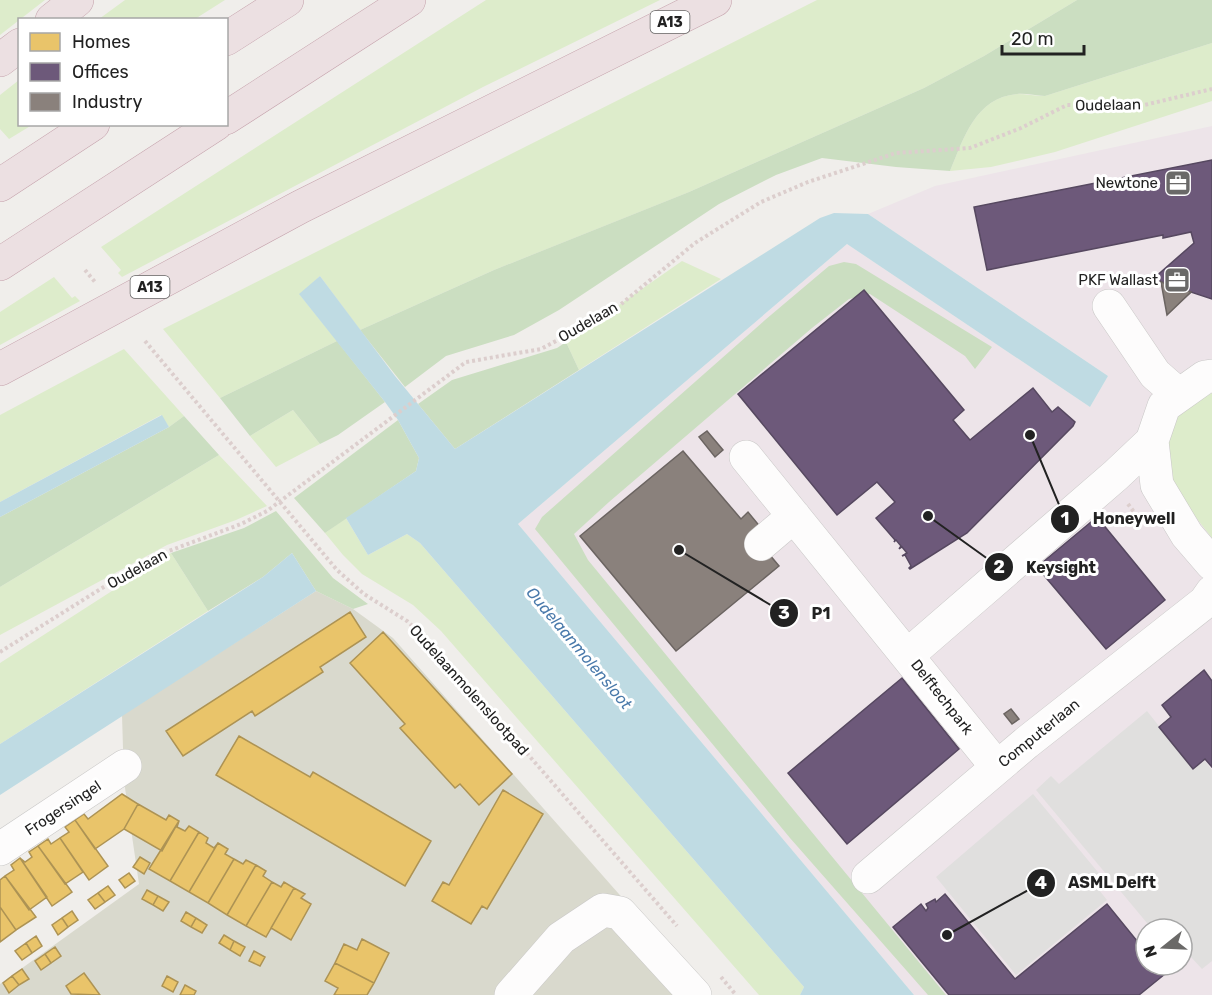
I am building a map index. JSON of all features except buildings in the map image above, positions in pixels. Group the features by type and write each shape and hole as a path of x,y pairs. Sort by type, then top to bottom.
{"highway":[{"path":"54,18 77,0"},
{"path":"228,38 287,0"},
{"path":"228,117 409,0"},
{"name":"A13","path":"0,369 300,207 715,0"},
{"path":"0,60 18,46"},
{"path":"0,185 90,126"},
{"path":"0,264 213,126"}],"street":[{"path":"1109,306 1155,374 1179,395"},
{"name":"Delftechpark","path":"1212,376 1205,377 1164,406 1152,441 1157,485 1187,535 1212,564"},
{"name":"Delftechpark","path":"998,767 908,655 1116,475 1152,441"},
{"path":"746,457 908,655"},
{"path":"765,550 799,522"},
{"name":"Computerlaan","path":"868,877 998,767 1205,603 1212,592"},
{"name":"Frogersingel","path":"0,849 125,766"},
{"path":"511,995 561,938 603,910 620,913 708,986"}],"path":[{"name":"Oudelaan","path":"0,652 150,558 241,524 280,502 466,362 541,349 614,310 695,243 761,202 808,182 896,153 970,148 1021,128 1067,105 1140,106 1212,89"},
{"path":"85,270 95,282"},
{"name":"Oudelaanmolenslootpad","path":"145,342 337,570 364,594 407,621 432,644 682,932"},
{"path":"708,986 736,995"}],"shaded area":[{"path":"1212,126 1212,995 914,995 518,524 847,244 1090,407 1108,376 868,214 935,186"},
{"path":"316,591 353,609 393,638 708,995 0,995 0,984 139,884 124,781 122,715"},
{"path":"1147,711 1193,769 1205,761 1212,770 1212,961 1202,969 1194,960 1194,917 1142,917 1036,790 1051,776 1059,784"},
{"path":"1033,794 1107,883 1099,890 1107,900 1016,975 936,877"}],"green space":[{"path":"0,0 45,0 22,18 18,18 18,21 0,35"},
{"path":"125,0 225,0 197,18 100,18"},
{"path":"486,0 660,0 483,87 122,277 118,273 121,270 101,247"},
{"path":"817,0 1077,0 984,56 924,88 689,192 494,270 360,330 320,276 300,295 337,341 220,398 163,329"},
{"path":"1077,0 1212,0 1212,43 1045,96 1020,94 1003,97 981,111 973,122 950,171 822,158 776,175 719,204 559,310 514,335 446,356 405,387 360,330 494,270 689,192 924,88 984,56"},
{"path":"1212,43 1212,101 1055,152 991,167 950,171 973,122 981,111 1003,97 1017,94 1045,96"},
{"path":"18,81 18,126 30,126 9,139 0,129 0,95"},
{"path":"682,261 721,279 579,370 566,342"},
{"path":"844,262 856,264 992,347 975,369 965,356 870,294 849,299 812,328 574,534 588,560 946,995 928,995 790,838 535,529 542,517 765,320 829,266"},
{"path":"54,277 72,298 75,296 80,301 0,345 0,312"},
{"path":"337,341 385,402 338,435 320,444 293,410 250,436 220,398"},
{"path":"566,342 579,370 455,449 418,404 452,380 557,348"},
{"path":"124,349 184,416 169,427 161,415 0,502 0,415"},
{"path":"1212,393 1212,538 1179,496 1167,467 1168,429 1189,403"},
{"path":"293,410 320,444 276,467 250,436"},
{"path":"184,416 219,455 0,587 0,517 169,427"},
{"path":"398,420 419,458 416,471 325,533 294,498"},
{"path":"219,455 267,506 167,545 0,635 0,587"},
{"path":"276,511 333,578 368,604 353,609 316,591 292,553 263,577 208,611 171,553 244,528"},
{"path":"346,518 368,555 407,534 420,543 804,987 800,995 759,995 441,631 413,605 362,574 343,555 325,533"},
{"path":"171,553 208,611 0,744 0,663"}],"water":[{"name":"Oudelaanmolensloot","path":"834,213 868,214 1108,376 1090,407 847,244 518,524 914,995 800,995 804,987 420,543 407,534 368,555 346,518 416,471 419,458 385,402 299,294 320,276 395,376 455,449 820,218"},
{"path":"162,415 169,427 0,517 0,502"},
{"path":"292,553 316,591 0,795 0,744 263,577"}],"place":[{"name":"Newtone","path":"1178,183"},
{"name":"PKF Wallast","path":"1177,280"},
{"name":"Honeywell","path":"1030,435"},
{"name":"Keysight","path":"928,516"},
{"name":"P1","path":"679,550"},
{"name":"ASML Delft","path":"947,935"}]}
